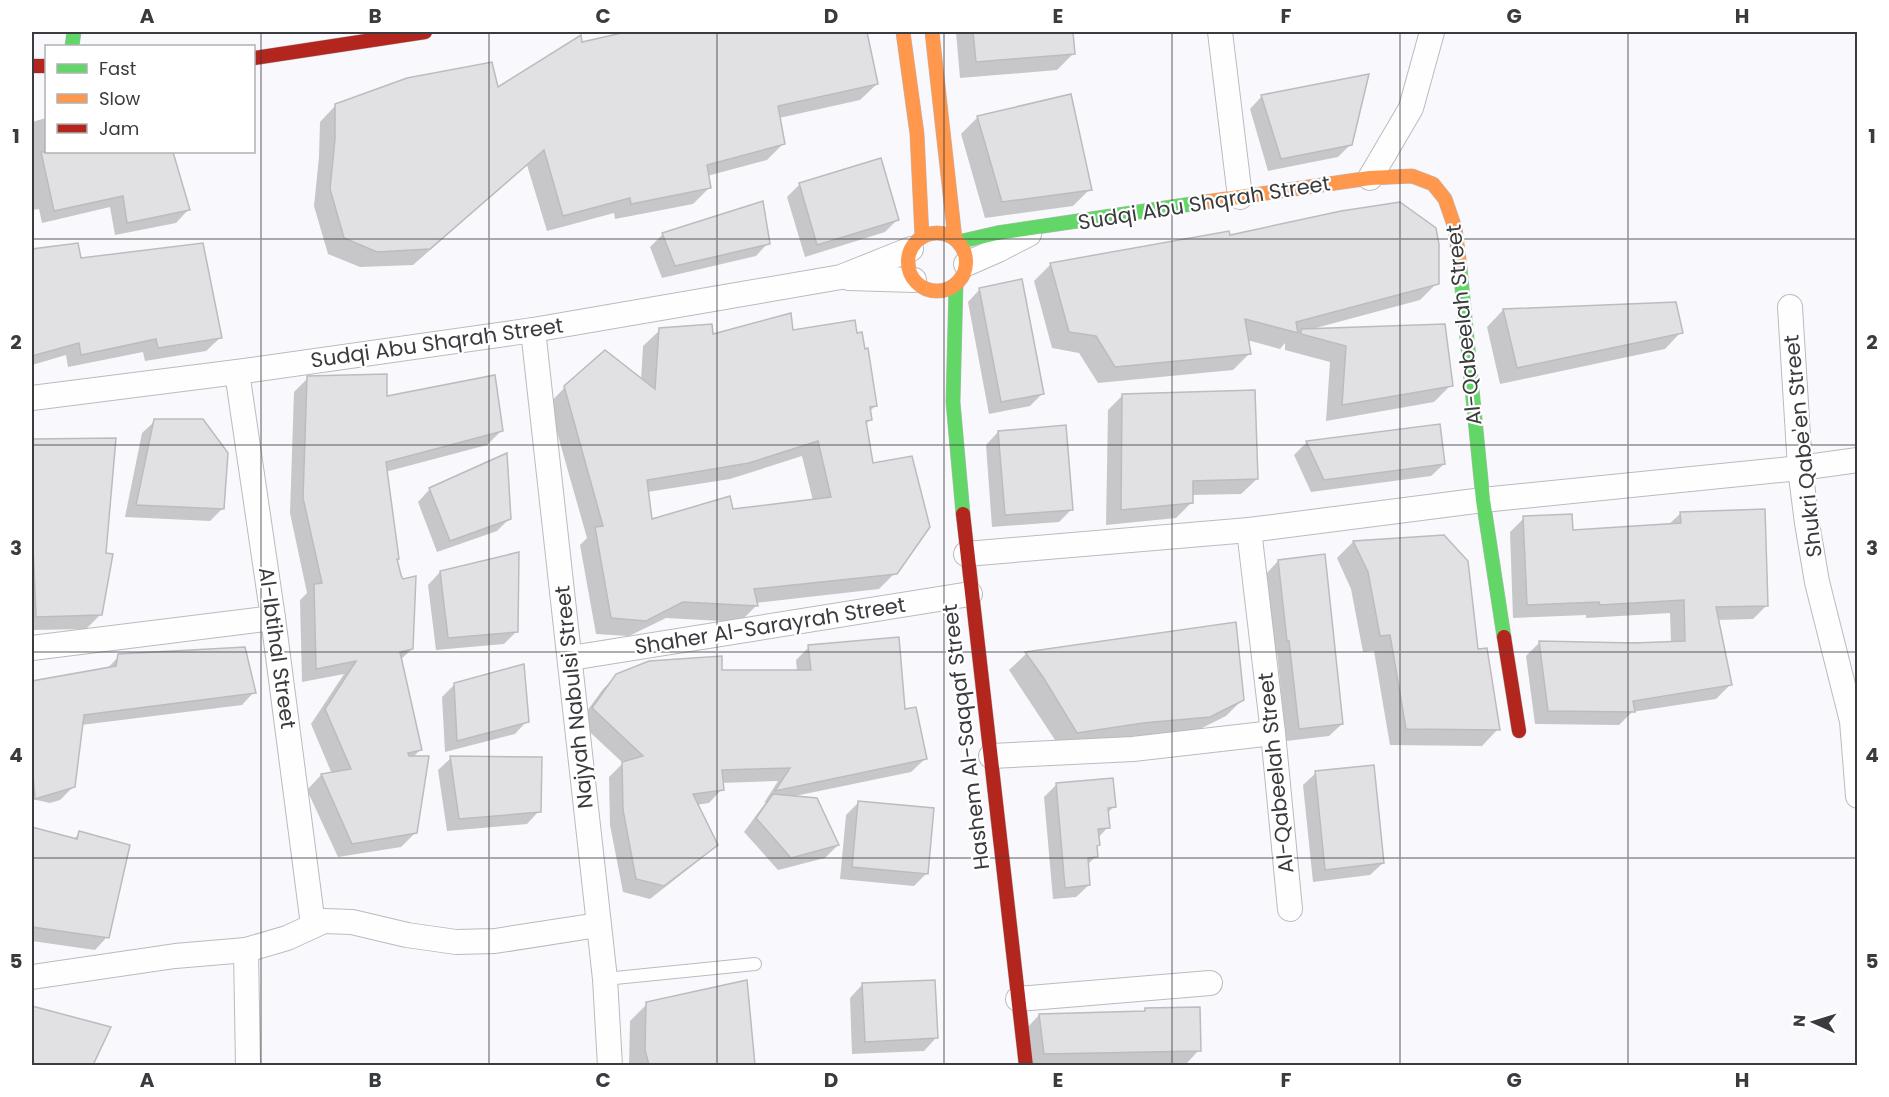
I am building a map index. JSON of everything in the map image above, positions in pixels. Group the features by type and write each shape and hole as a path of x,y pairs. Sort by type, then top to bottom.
{"street":[{"path":"255,58 425,32"},
{"path":"903,32 917,134 917,243 908,259 909,270 921,289 945,290 959,257 948,235 939,233 917,243"},
{"name":"Hashem Al-Saqqaf Street","path":"932,32 959,257 953,402 966,554 1026,1065"},
{"path":"1220,32 1240,197"},
{"path":"1370,178 1411,108 1432,32"},
{"name":"Al-Qabeelah Street","path":"1370,178 1411,175 1426,180 1439,188 1447,199 1453,216 1483,500 1520,731"},
{"name":"Sudqi Abu Shqrah Street","path":"959,257 998,250 1038,228 1370,178"},
{"name":"Sudqi Abu Shqrah Street","path":"32,398 237,372 533,330 841,277 917,243"},
{"name":"Sudqi Abu Shqrah Street","path":"841,277 921,289"},
{"name":"Shukri Qabe'en Street","path":"1790,307 1800,468 1807,523 1817,582 1855,721 1857,796"},
{"name":"Najyah Nabulsi Street","path":"533,330 605,979 610,1065"},
{"name":"Hashem Al-Saqqaf Street","path":"941,356 953,402"},
{"name":"Al-Ibtihal Street","path":"237,372 273,618 313,925"},
{"path":"966,554 1249,530 1483,500 1800,468 1857,460"},
{"name":"Al-Qabeelah Street","path":"1249,530 1273,734 1290,909"},
{"name":"Shaher Al-Sarayrah Street","path":"571,658 970,594"},
{"path":"32,648 273,618"},
{"path":"991,756 1133,749 1273,734"},
{"path":"32,977 175,956 246,950 287,938 324,921 352,922 407,935 456,942 495,941 598,925"},
{"path":"246,950 248,1065"},
{"path":"1018,999 1210,983"}],"lane":[{"path":"605,979 755,964"}],"building":[{"path":"626,32 867,32 878,84 778,106 785,144 707,165 711,188 631,204 630,198 563,216 544,150 430,249 377,252 344,238 330,189 335,139 335,104 407,78 492,62 498,87 581,35 582,42"},
{"path":"973,32 1073,32 1075,54 976,62"},
{"path":"1369,74 1352,145 1281,159 1261,95"},
{"path":"1071,94 1092,190 1002,202 977,116"},
{"path":"41,152 173,153 190,210 127,223 123,196 54,211"},
{"path":"881,158 899,220 817,245 799,183"},
{"path":"763,201 770,244 675,266 662,233"},
{"path":"1400,202 1436,228 1439,244 1439,284 1296,322 1298,333 1245,319 1251,354 1115,367 1096,336 1069,332 1050,263 1229,231 1230,235 1341,211"},
{"path":"78,243 81,258 203,243 222,338 158,348 156,339 81,355 79,343 32,356 32,249"},
{"path":"1022,279 1044,394 1001,402 979,288"},
{"path":"1676,302 1683,333 1517,368 1503,309"},
{"path":"791,313 793,330 855,320 857,333 862,332 865,349 868,348 877,406 870,407 872,420 866,421 873,463 912,456 930,527 897,574 754,589 758,606 683,602 646,621 611,618 595,527 603,526 564,386 605,350 655,389 659,328 712,324 713,334","holes":["818,441 831,497 733,509 730,496 652,519 647,480 749,463"]},
{"path":"1445,324 1453,386 1342,405 1346,346 1301,334 1301,329"},
{"path":"387,374 387,396 495,375 503,431 386,462 399,559 397,559 401,575 403,579 416,576 413,649 400,652 422,750 408,753 409,756 429,756 417,833 352,844 321,774 351,769 325,709 356,661 316,669 314,584 322,583 303,498 307,376"},
{"path":"1255,390 1258,479 1193,481 1193,503 1121,510 1122,394"},
{"path":"154,419 203,419 228,453 224,509 136,505"},
{"path":"1440,424 1445,464 1324,480 1306,441"},
{"path":"1066,425 1073,510 1005,515 998,431"},
{"path":"116,438 106,553 113,554 102,615 36,617 32,522 32,439"},
{"path":"507,453 511,519 450,541 429,488"},
{"path":"1765,509 1768,606 1716,607 1732,685 1633,701 1635,712 1548,711 1539,641 1634,643 1685,641 1684,600 1600,605 1599,602 1527,605 1523,516 1572,514 1573,530 1681,523 1680,512"},
{"path":"1444,535 1468,561 1478,649 1487,648 1500,730 1406,729 1390,635 1380,636 1368,572 1353,541"},
{"path":"519,552 518,632 448,638 440,571"},
{"path":"1325,554 1343,724 1299,729 1278,560"},
{"path":"1236,622 1244,700 1210,717 1143,723 1077,733 1025,652"},
{"path":"899,637 905,709 916,707 927,759 775,791 790,768 722,770 724,790 693,794 718,845 664,886 636,879 623,810 622,762 643,756 592,708 616,674 649,661 722,656 722,670 811,670 808,645"},
{"path":"245,647 256,693 84,715 75,787 35,799 32,763 32,681 116,666 118,654"},
{"path":"524,664 529,722 457,741 454,683"},
{"path":"450,756 542,757 541,812 459,819"},
{"path":"1374,765 1384,863 1325,870 1315,771"},
{"path":"1113,778 1116,807 1108,808 1110,828 1098,829 1100,845 1097,846 1098,857 1088,858 1090,885 1065,888 1056,783"},
{"path":"773,794 817,798 839,845 791,858 756,818"},
{"path":"858,801 934,808 928,874 852,867"},
{"path":"32,827 77,839 79,831 130,845 109,938 32,927"},
{"path":"747,980 755,1065 649,1065 645,1050 646,1002"},
{"path":"935,980 938,1038 865,1042 862,983"},
{"path":"32,1006 111,1027 93,1065 32,1065"},
{"path":"1200,1007 1201,1051 1044,1054 1039,1014"}],"traffic: fast":[{"path":"72,45 74,32"},
{"path":"958,242 997,233 1205,202"},
{"path":"1460,268 1483,500 1504,637"},
{"path":"956,284 953,402 963,514"}],"traffic: slow":[{"path":"903,32 917,134 922,237"},
{"path":"932,32 955,239"},
{"path":"1205,202 1370,178 1412,176 1433,184 1445,199 1455,228 1460,268"},
{"path":"937,233 953,238 961,246 966,262 961,278 953,286 937,291 921,286 913,278 908,262 913,246 921,238 937,233"}],"traffic: jam":[{"path":"255,58 425,32"},
{"path":"32,66 45,66"},
{"path":"963,514 1026,1066"},
{"path":"1504,637 1519,731"}]}
